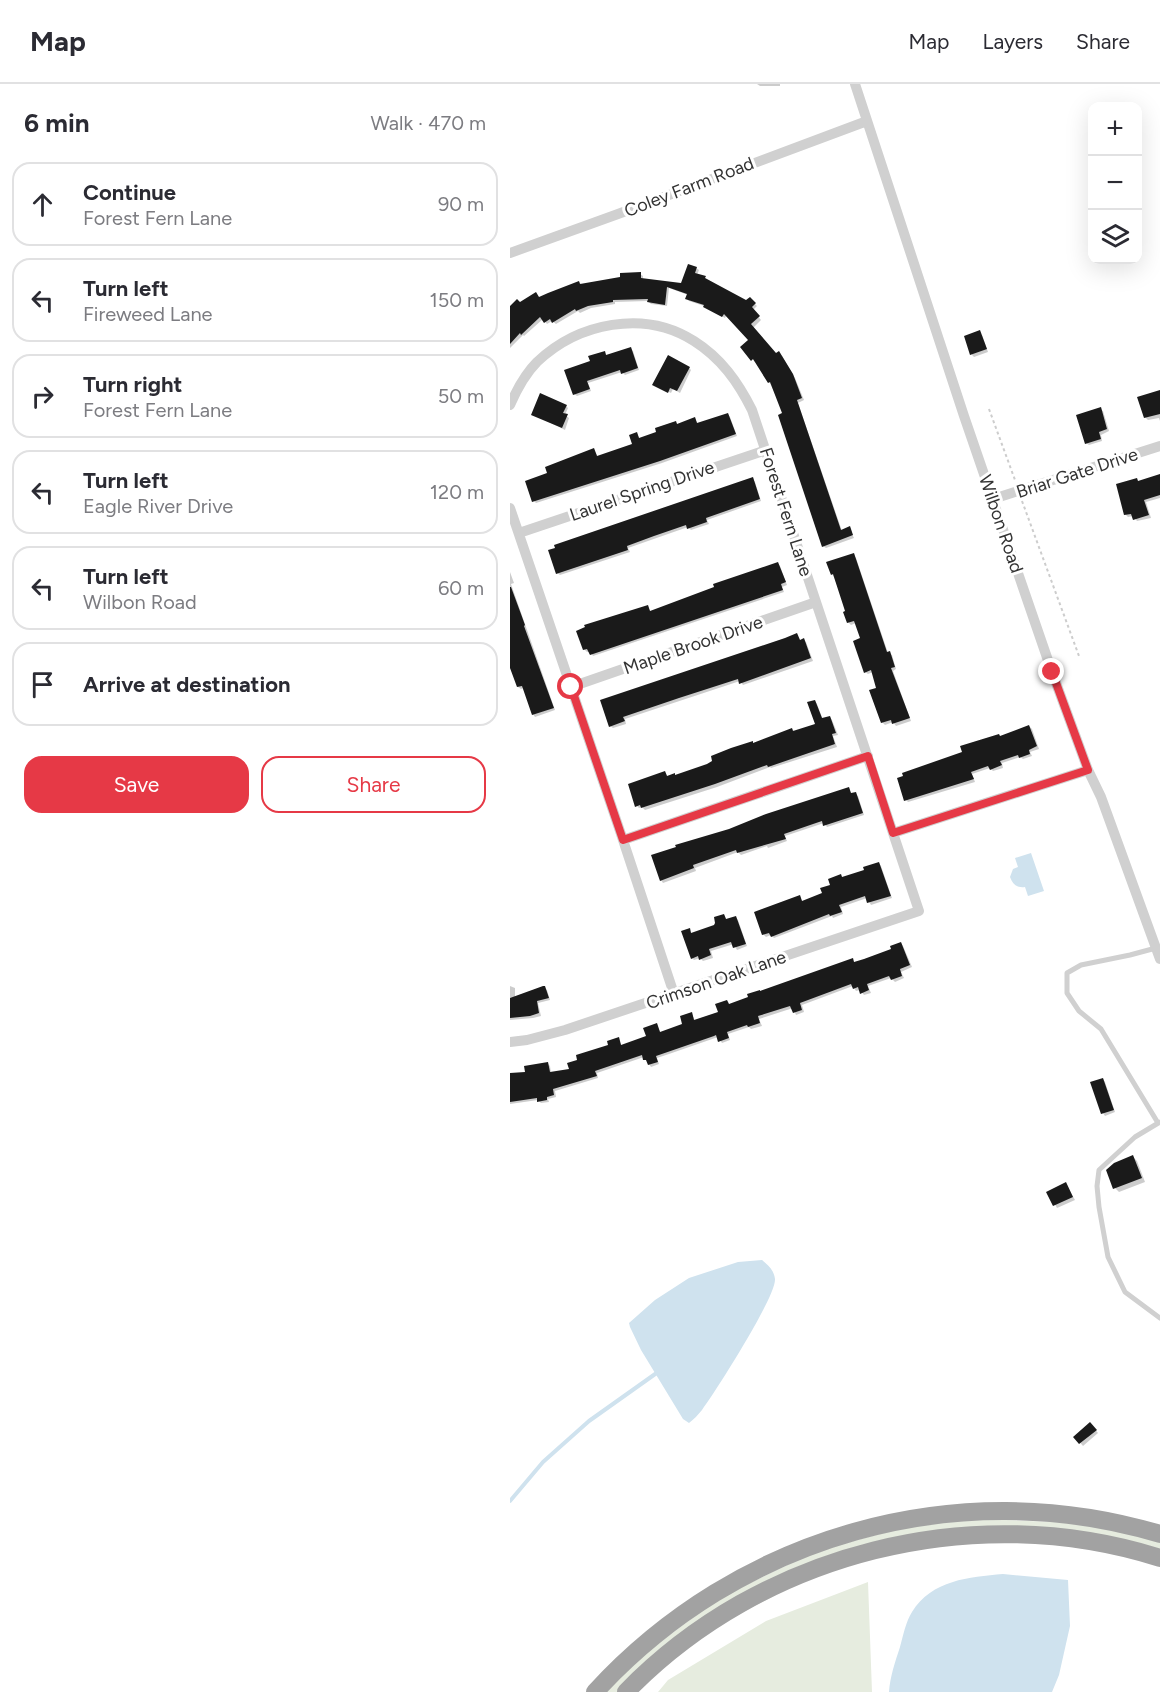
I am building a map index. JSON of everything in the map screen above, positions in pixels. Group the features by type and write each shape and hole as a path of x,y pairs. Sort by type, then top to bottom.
{"highway":[{"path":"595,1692 622,1663 689,1609 712,1594 793,1552 850,1532 878,1525 959,1513 1009,1511 1089,1518 1160,1534"},
{"path":"626,1692 681,1644 745,1602 807,1571 884,1547 962,1536 1024,1534 1095,1542 1160,1558"}],"street":[{"name":"Wilbon Road","path":"855,84 1052,672 1088,770 1101,797 1160,959"},
{"name":"Coley Farm Road","path":"510,253 867,120"},
{"name":"Forest Fern Lane","path":"510,405 519,385 537,363 562,343 582,332 607,325 630,323 674,331 692,340 727,369 752,410 919,911"},
{"name":"Briar Gate Drive","path":"993,499 1160,446"},
{"name":"Laurel Spring Drive","path":"519,533 766,450"},
{"path":"510,508 674,994"},
{"name":"Maple Brook Drive","path":"571,687 816,603"},
{"path":"623,840 868,756"},
{"path":"893,833 1088,770"},
{"name":"Crimson Oak Lane","path":"510,1042 565,1030 919,911"}],"lane":[{"path":"1156,948 1081,965 1067,973 1067,993 1079,1011 1101,1029 1159,1122 1135,1137 1099,1170 1097,1186 1108,1257 1125,1292 1160,1318"}],"path":[{"path":"989,409 1015,481"},
{"path":"1022,501 1079,656"}],"shaded area":[{"path":"984,1519 1077,1523 1160,1541 1160,1550 1130,1542 875,1542 644,1665 617,1692 605,1692 644,1654 721,1597 816,1551 910,1526"},
{"path":"868,1582 872,1692 658,1692 668,1680 766,1621"}],"water":[{"path":"1031,853 1044,891 1028,896 1025,887 1016,885 1010,877 1013,869 1018,867 1015,858"},
{"path":"762,1260 772,1270 775,1279 773,1289 744,1344 719,1384 702,1410 689,1423 683,1419 641,1350 629,1323 655,1300 689,1278 738,1262"},
{"path":"1003,1574 1068,1580 1070,1626 1059,1675 1052,1692 889,1692 906,1624 920,1601 952,1582"}],"building":[{"path":"688,264 697,267 695,273 706,276 705,278 746,300 750,297 756,303 752,307 760,316 751,324 776,353 779,351 793,374 802,398 797,400 841,530 850,526 853,535 822,547 778,415 782,413 770,382 768,383 753,359 751,361 740,347 748,340 724,314 722,317 703,307 704,305 685,299 687,294 667,287 665,305 647,302 648,299 613,300 613,302 588,306 576,311 575,309 552,323 550,319 544,323 540,317 510,344 510,306 517,299 520,302 536,292 539,297 579,281 580,284 620,277 620,273 641,272 641,278 681,283"},
{"path":"980,330 987,349 970,355 964,336"},
{"path":"631,347 638,368 621,374 620,370 587,381 590,389 573,395 564,370 590,361 588,356 605,351 606,355"},
{"path":"668,355 690,367 677,391 670,388 668,393 652,385"},
{"path":"1160,390 1160,414 1144,418 1137,397"},
{"path":"540,393 567,405 563,413 568,414 562,428 531,415"},
{"path":"1101,407 1107,429 1099,432 1101,439 1085,444 1076,415"},
{"path":"728,413 736,434 532,502 525,481 547,473 545,467 594,448 597,456 632,444 629,435 637,432 639,438 656,432 655,428 676,421 677,424 695,417 697,423"},
{"path":"1160,474 1160,495 1144,500 1149,515 1133,520 1131,514 1124,515 1116,484 1137,478 1138,481"},
{"path":"753,477 760,499 706,518 707,522 687,529 686,525 654,536 627,546 628,550 556,574 548,550 555,548 554,545"},
{"path":"854,553 887,652 890,651 895,667 891,668 910,718 892,724 891,720 881,723 869,690 876,688 871,670 864,673 853,641 860,638 854,621 847,623 833,574 831,575 826,562"},
{"path":"778,562 786,582 781,584 783,590 590,655 587,649 583,650 576,631 585,627 584,625 648,605 650,611 714,587 713,584"},
{"path":"510,587 554,708 532,715 522,686 517,687 510,668"},
{"path":"797,633 800,640 804,638 811,658 739,684 738,679 623,717 625,721 609,727 600,700"},
{"path":"815,700 822,718 830,716 836,733 832,734 835,744 641,808 640,805 635,807 628,784 665,771 667,776 675,773 675,775 707,764 712,761 711,756 731,748 753,741 753,743 792,728 793,731 815,724 807,702"},
{"path":"1029,725 1037,746 1029,750 1030,754 1000,761 1002,765 990,770 988,766 971,772 974,779 904,801 897,778 903,776 902,773 962,752 960,746 999,734 1000,736"},
{"path":"849,787 851,793 856,792 863,813 823,826 822,821 816,823 784,834 786,839 737,853 736,850 693,865 694,868 660,881 651,855"},
{"path":"879,862 891,896 867,903 865,896 839,905 842,912 830,916 829,914 771,937 769,933 762,935 754,912 800,895 802,901 822,893 820,888 830,885 828,879 864,870 863,867"},
{"path":"724,914 726,919 736,916 746,944 733,948 731,942 709,949 711,955 699,960 698,956 691,959 681,931 690,928 691,933 714,925 714,917"},
{"path":"901,942 910,965 900,969 902,976 891,980 889,976 867,984 869,990 860,994 858,987 853,989 851,984 800,1003 802,1010 793,1013 790,1006 758,1016 760,1023 727,1032 729,1038 718,1042 716,1035 656,1056 658,1062 648,1065 642,1055 595,1071 597,1076 553,1089 554,1095 547,1097 547,1100 537,1102 537,1098 510,1102 510,1073 525,1072 524,1066 548,1062 550,1072 569,1069 567,1063 577,1060 576,1055 608,1045 607,1041 619,1037 621,1045 646,1036 643,1028 657,1023 660,1032 682,1024 680,1016 692,1012 694,1020 718,1012 715,1004 727,1000 729,1004 748,997 747,994 853,958 854,962 864,959 891,949 890,946"},
{"path":"543,986 549,998 537,1001 539,1013 510,1018 510,998"},
{"path":"1103,1078 1114,1110 1101,1114 1090,1082"},
{"path":"1133,1155 1142,1178 1113,1189 1106,1170 1114,1163"},
{"path":"1066,1182 1073,1197 1053,1206 1046,1192"},
{"path":"1090,1422 1097,1430 1079,1444 1073,1437"}],"waterway":[{"path":"510,1501 543,1462 589,1421 658,1372"}],"route":[{"path":"571,687 623,840 868,756 893,833 1088,770 1052,672"}]}
